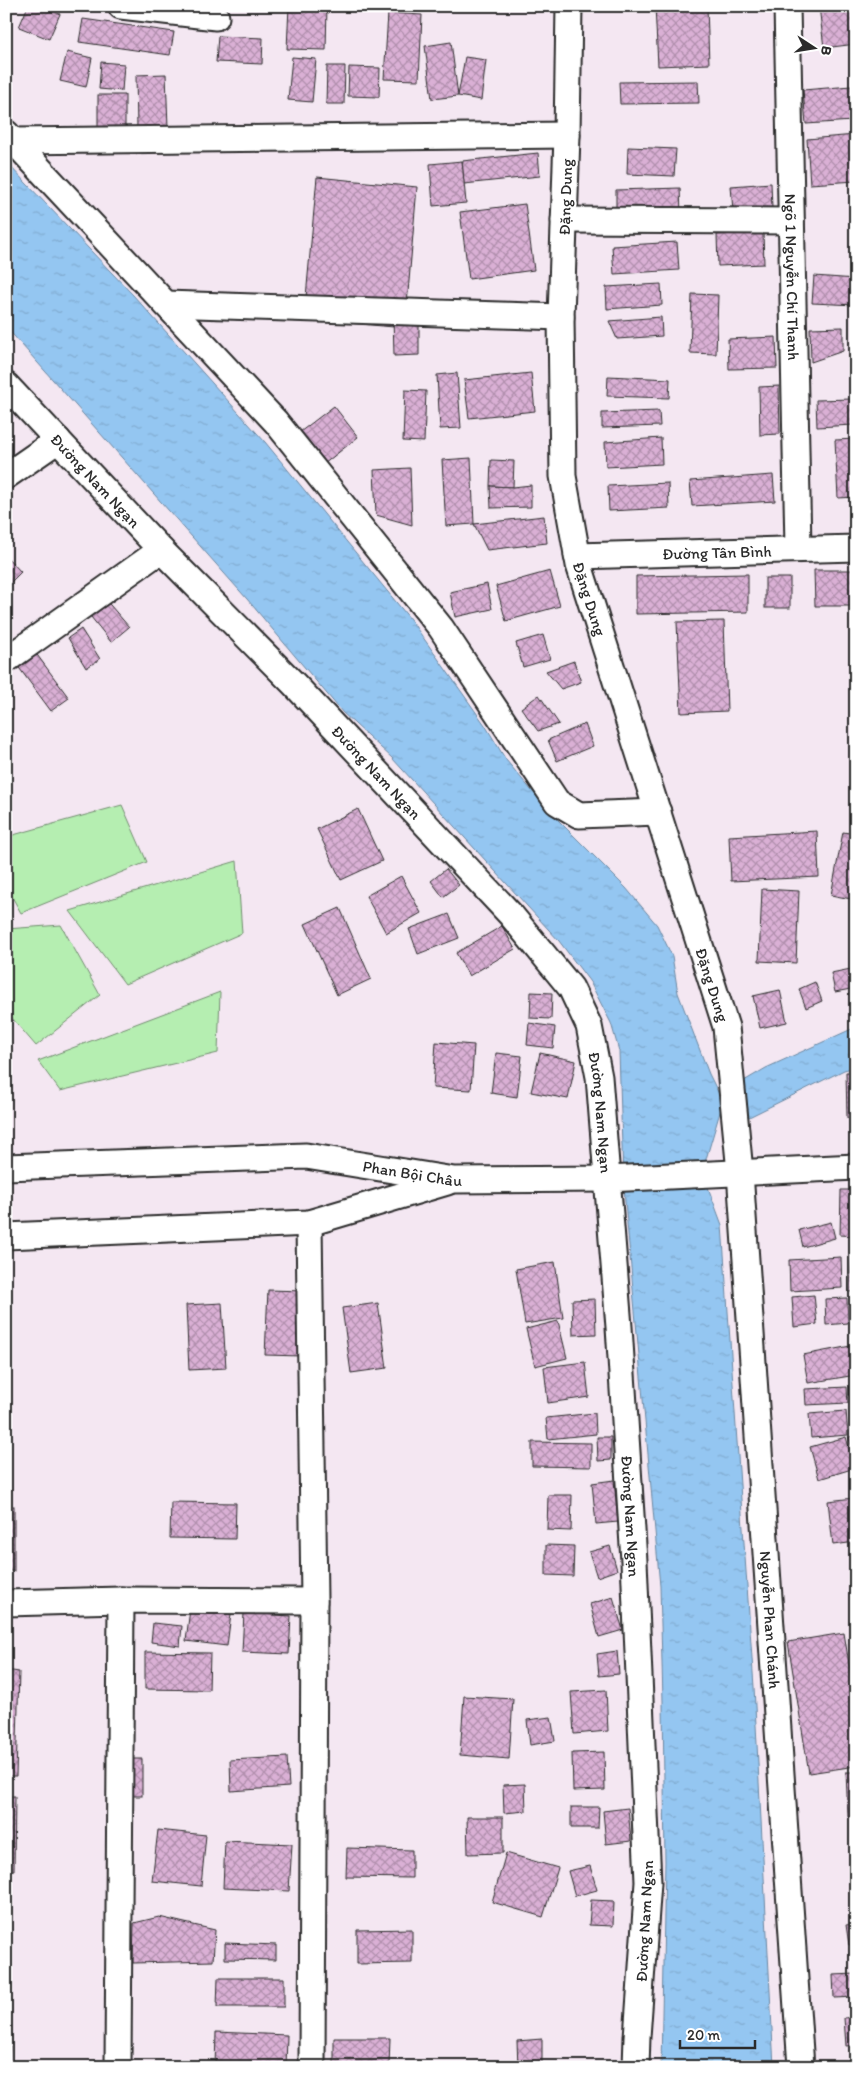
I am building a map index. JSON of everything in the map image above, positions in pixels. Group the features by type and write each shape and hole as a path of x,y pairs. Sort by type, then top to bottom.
{"street":[{"path":"121,6 216,17"},
{"name":"Đặng Dung","path":"569,6 561,317 563,476 577,556 726,1027 740,1172"},
{"name":"Ngõ 1 Nguyễn Chí Thanh","path":"787,6 798,548"},
{"path":"10,137 567,135"},
{"path":"10,137 276,422 440,628 557,802 579,815 658,812"},
{"path":"564,220 791,221"},
{"path":"166,304 561,317"},
{"name":"Đường Nam Ngạn","path":"6,385 161,550 294,684 497,900 571,988 589,1026 598,1077 607,1178 634,1561 648,1882 636,2067"},
{"path":"6,476 58,440"},
{"name":"Đường Tân Bình","path":"577,556 798,548 856,548"},
{"path":"6,660 161,550"},
{"name":"Phan Bội Châu","path":"6,1167 306,1156 454,1180"},
{"path":"454,1180 607,1178 856,1167"},
{"name":"Nguyễn Phan Chánh","path":"740,1172 801,2067"},
{"name":"Phan Bội Châu","path":"6,1236 309,1223 454,1180"},
{"path":"309,1223 314,1601 312,2067"},
{"path":"6,1603 121,1600 314,1601"},
{"path":"118,2067 121,1600"}],"green space":[{"path":"122,805 147,862 21,913 6,886 6,837"},
{"path":"237,861 242,933 125,984 70,911"},
{"path":"61,925 100,995 36,1046 6,1011 6,929"},
{"path":"220,992 218,1053 60,1091 38,1061"}],"water":[{"path":"6,162 133,295 265,442 410,619 485,725 506,760 548,810 626,888 657,925 672,956 678,993 709,1074 723,1102 706,1159 706,1182 722,1225 754,1687 774,2067 661,2067 665,1862 660,1586 623,1179 619,1051 611,1023 590,982 559,941 392,758 343,713 247,599 6,327"},
{"path":"856,1027 856,1067 844,1070 749,1117 744,1081 766,1068"}],"building":[{"path":"28,6 42,6 60,14 49,39 19,27"},
{"path":"289,6 327,6 326,50 287,49"},
{"path":"655,6 707,6 709,64 658,66"},
{"path":"819,6 856,6 856,44 824,48"},
{"path":"388,13 422,15 419,80 384,79"},
{"path":"83,19 174,32 170,55 79,42"},
{"path":"218,36 263,38 262,64 216,62"},
{"path":"451,42 458,96 432,99 425,46"},
{"path":"67,52 92,58 86,87 60,81"},
{"path":"292,57 316,59 312,102 288,100"},
{"path":"465,57 486,60 481,100 458,96"},
{"path":"101,62 124,64 122,91 99,89"},
{"path":"327,66 345,66 344,104 326,104"},
{"path":"349,67 380,68 379,97 348,96"},
{"path":"166,74 168,127 137,128 136,75"},
{"path":"698,81 699,103 620,104 619,82"},
{"path":"851,86 853,121 806,124 803,90"},
{"path":"98,95 125,95 125,135 98,135"},
{"path":"856,135 856,181 810,184 807,139"},
{"path":"628,147 676,149 674,176 627,174"},
{"path":"538,153 540,176 464,184 462,161"},
{"path":"462,161 466,203 433,206 430,164"},
{"path":"317,177 417,187 405,328 304,319"},
{"path":"771,183 772,208 733,211 731,186"},
{"path":"680,188 681,214 616,215 616,190"},
{"path":"525,204 534,270 469,279 460,212"},
{"path":"763,233 764,264 718,266 717,235"},
{"path":"677,242 679,270 614,274 612,246"},
{"path":"814,276 856,279 856,305 812,303"},
{"path":"661,284 662,305 607,309 606,287"},
{"path":"692,294 718,295 716,354 690,353"},
{"path":"419,315 419,355 394,356 393,316"},
{"path":"661,317 662,336 617,339 609,321"},
{"path":"843,327 843,351 811,362 810,328"},
{"path":"776,337 777,368 729,369 728,339"},
{"path":"457,373 461,428 440,429 437,375"},
{"path":"531,373 535,411 469,418 464,380"},
{"path":"608,376 670,379 669,398 607,396"},
{"path":"779,386 780,434 760,435 759,387"},
{"path":"405,390 426,391 424,442 403,441"},
{"path":"852,399 853,425 817,427 816,400"},
{"path":"334,406 358,437 324,464 300,432"},
{"path":"659,411 660,426 602,428 602,413"},
{"path":"661,438 662,464 606,467 605,442"},
{"path":"856,439 856,497 838,498 835,440"},
{"path":"471,458 474,524 446,526 442,460"},
{"path":"491,460 514,461 513,487 490,486"},
{"path":"410,468 412,525 376,515 374,470"},
{"path":"773,475 775,501 692,506 690,481"},
{"path":"668,483 669,508 609,511 608,486"},
{"path":"531,485 531,507 491,508 490,486 513,487"},
{"path":"544,516 547,543 487,550 474,524"},
{"path":"6,556 21,572 7,586 6,585"},
{"path":"814,570 856,570 856,606 815,606"},
{"path":"550,571 560,606 506,621 496,586"},
{"path":"748,574 748,612 636,614 636,576"},
{"path":"765,578 790,578 790,608 765,608"},
{"path":"487,584 492,609 455,617 450,592"},
{"path":"104,598 129,627 111,642 87,612"},
{"path":"724,621 727,711 681,713 677,622"},
{"path":"81,629 100,659 86,668 68,638"},
{"path":"543,635 550,659 523,667 516,643"},
{"path":"32,648 69,698 51,711 14,661"},
{"path":"574,661 581,682 561,689 546,671"},
{"path":"539,695 559,724 538,731 521,708"},
{"path":"585,724 593,746 557,761 548,740"},
{"path":"358,809 382,861 341,880 317,829"},
{"path":"817,831 819,877 731,881 729,836"},
{"path":"843,832 856,834 856,900 831,895"},
{"path":"446,869 459,885 443,897 431,881"},
{"path":"401,876 421,913 386,933 366,896"},
{"path":"762,889 799,891 796,963 759,961"},
{"path":"340,908 371,979 337,995 305,924"},
{"path":"449,914 459,938 418,954 409,929"},
{"path":"502,926 515,949 469,976 456,953"},
{"path":"856,968 856,988 835,992 831,973"},
{"path":"815,982 822,1001 806,1008 799,989"},
{"path":"780,990 787,1022 760,1028 753,996"},
{"path":"531,992 552,993 551,1019 530,1018"},
{"path":"529,1023 555,1027 553,1048 527,1045"},
{"path":"436,1042 474,1045 471,1090 433,1088"},
{"path":"496,1053 522,1056 517,1097 491,1093"},
{"path":"540,1053 576,1061 568,1099 531,1092"},
{"path":"846,1072 856,1072 856,1118 847,1118"},
{"path":"841,1190 856,1190 856,1236 840,1235"},
{"path":"831,1222 835,1238 803,1247 799,1230"},
{"path":"852,1241 856,1241 856,1292 850,1292"},
{"path":"841,1257 842,1288 790,1291 789,1260"},
{"path":"555,1262 563,1318 525,1324 516,1269"},
{"path":"268,1290 304,1291 301,1356 265,1355"},
{"path":"814,1295 817,1324 794,1327 792,1297"},
{"path":"847,1298 848,1323 826,1325 825,1299"},
{"path":"595,1299 596,1334 573,1335 572,1300"},
{"path":"222,1303 226,1368 189,1370 186,1305"},
{"path":"378,1303 387,1368 351,1373 342,1308"},
{"path":"558,1321 567,1358 535,1366 526,1329"},
{"path":"856,1345 856,1375 808,1383 803,1355"},
{"path":"585,1362 589,1397 548,1403 544,1367"},
{"path":"847,1387 848,1403 806,1405 805,1389"},
{"path":"846,1411 848,1435 811,1438 809,1414"},
{"path":"595,1413 596,1434 548,1439 546,1418"},
{"path":"856,1436 856,1467 849,1437"},
{"path":"597,1437 611,1437 611,1460 598,1461"},
{"path":"846,1437 855,1468 819,1479 810,1447"},
{"path":"532,1442 591,1443 591,1467 532,1466"},
{"path":"614,1480 618,1522 596,1524 592,1483"},
{"path":"548,1495 572,1495 571,1531 547,1530"},
{"path":"854,1498 856,1542 833,1545 828,1501"},
{"path":"171,1502 236,1503 235,1539 170,1538"},
{"path":"6,1506 14,1506 14,1571 6,1571"},
{"path":"546,1545 574,1546 573,1576 546,1575"},
{"path":"610,1546 617,1570 597,1577 589,1552"},
{"path":"613,1597 623,1630 599,1637 590,1604"},
{"path":"190,1609 231,1614 227,1646 186,1641"},
{"path":"244,1613 291,1616 289,1654 242,1652"},
{"path":"153,1623 182,1626 180,1646 151,1642"},
{"path":"844,1633 856,1707 856,1766 809,1773 788,1642"},
{"path":"617,1651 619,1674 599,1676 597,1654"},
{"path":"145,1652 210,1653 209,1690 145,1689"},
{"path":"6,1670 19,1672 16,1776 6,1776"},
{"path":"606,1690 608,1731 574,1734 571,1692"},
{"path":"464,1696 513,1699 509,1759 460,1755"},
{"path":"551,1717 555,1741 530,1745 527,1720"},
{"path":"604,1752 605,1790 573,1791 572,1753"},
{"path":"287,1757 289,1787 231,1791 230,1760"},
{"path":"128,1759 142,1759 142,1796 128,1796"},
{"path":"846,1772 856,1772 856,1817 848,1817"},
{"path":"525,1784 526,1811 504,1813 503,1785"},
{"path":"6,1796 15,1796 14,1870 6,1869"},
{"path":"571,1807 599,1807 598,1828 571,1828"},
{"path":"628,1808 631,1841 606,1844 603,1811"},
{"path":"467,1817 503,1817 503,1853 468,1854"},
{"path":"158,1830 206,1835 201,1886 152,1881"},
{"path":"225,1841 292,1844 289,1891 223,1888"},
{"path":"347,1848 412,1850 412,1878 346,1877"},
{"path":"506,1853 558,1868 543,1917 492,1902"},
{"path":"590,1866 597,1890 575,1896 568,1871"},
{"path":"591,1900 614,1901 613,1926 589,1925"},
{"path":"159,1917 215,1930 213,1961 133,1963 134,1923"},
{"path":"6,1920 9,1920 10,1957 6,1957"},
{"path":"856,1924 856,1944 849,1945 846,1925"},
{"path":"412,1929 412,1963 357,1964 357,1930"},
{"path":"225,1943 276,1945 276,1960 225,1959"},
{"path":"856,1974 856,1997 834,1998 833,1975"},
{"path":"218,1978 284,1978 284,2007 217,2007"},
{"path":"856,2017 856,2045 846,2046 844,2018"},
{"path":"216,2032 287,2035 286,2067 215,2067"},
{"path":"334,2038 390,2038 389,2067 334,2067"},
{"path":"542,2039 542,2067 518,2067 517,2041"},
{"path":"6,2046 10,2046 9,2067 6,2067"}]}
